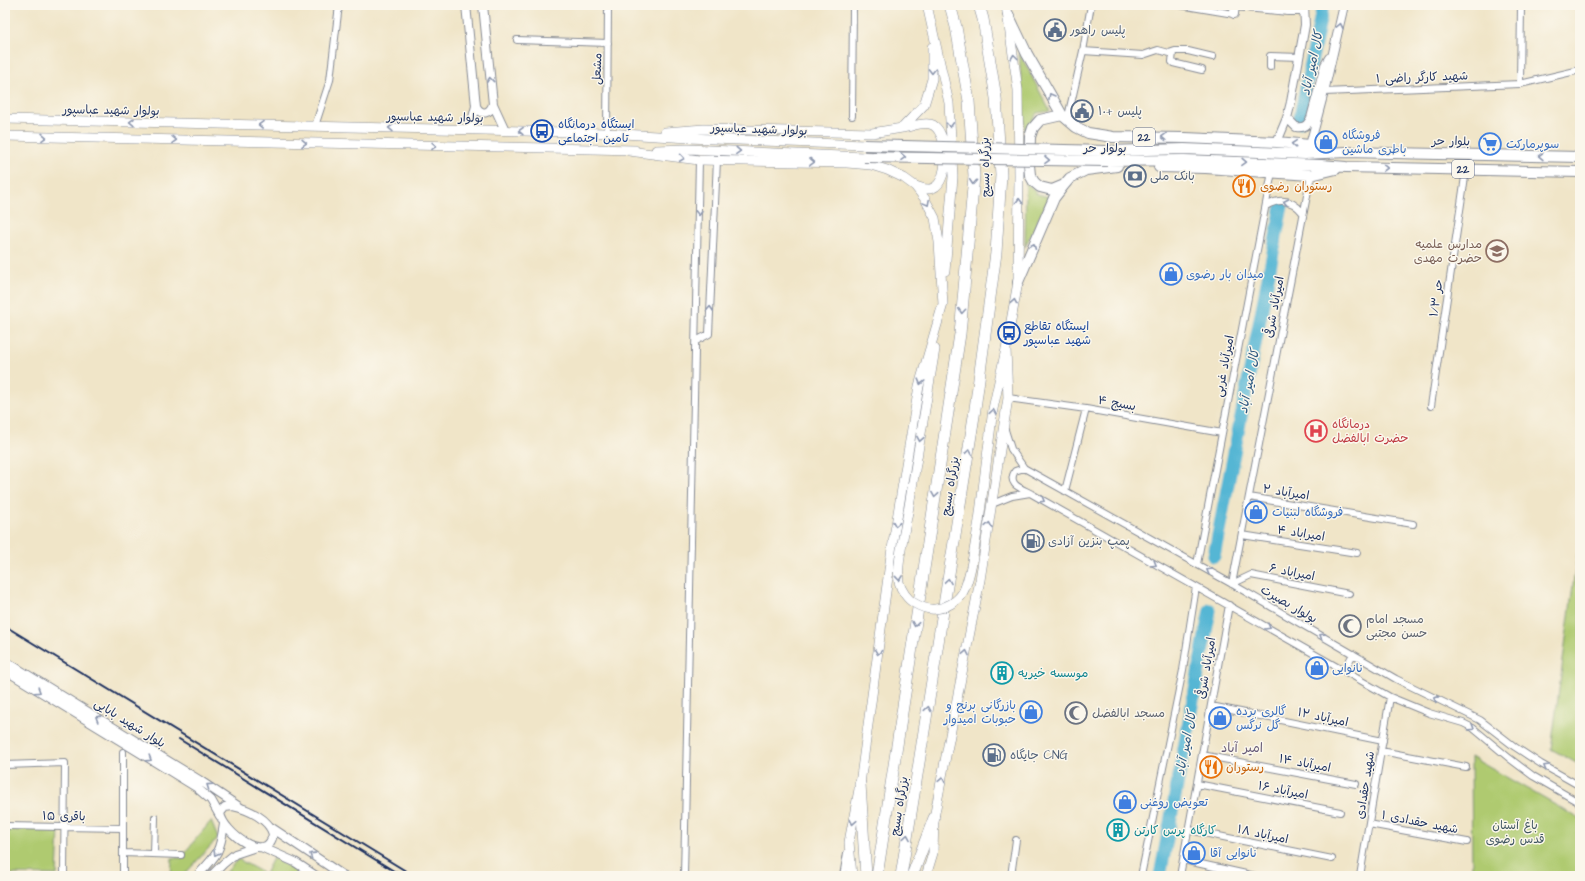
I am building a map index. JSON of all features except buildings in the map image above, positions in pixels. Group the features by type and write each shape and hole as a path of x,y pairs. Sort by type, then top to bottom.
{"highway":[{"name":"بزرگراه بسیج","path":"877,876 960,334 974,176 969,101 956,26 950,5"},
{"name":"بزرگراه بسیج","path":"901,876 974,416 996,252 1001,175 996,98 983,19 979,5"},
{"path":"860,784 866,876"},
{"path":"912,876 934,818"}],"main road":[{"path":"927,5 949,103 953,177 943,304 898,570 899,582 903,593 911,602 922,607 933,609 945,607 956,601 967,582 979,520 993,409 1006,350 1018,282 1018,90 1007,9"},
{"name":"22","path":"1007,9 1027,54 1065,118 1076,127 1088,133 1113,137 1277,142 1310,145 1346,152"},
{"path":"902,128 924,105 932,79 933,32"},
{"name":"بولوار شهید عباسپور","path":"6,118 607,133 864,145"},
{"path":"1064,185 1052,190 1040,187 1034,182 1030,175 1030,137 1033,128 1040,120 1065,118"},
{"path":"630,134 704,129 872,133 929,123 936,126 943,139 944,170 942,180 933,188 927,189 915,186"},
{"name":"بولوار شهید عباسپور","path":"5,136 629,151 688,149 864,157"},
{"name":"بولوار حر","path":"864,145 1106,150 1184,149 1305,154 1346,152"},
{"path":"629,151 699,160 847,163 871,166 887,170 904,178 915,186 925,199 935,218 939,242 943,304 919,386 890,555 860,784 849,842 852,876"},
{"name":"بلوار حر","path":"1346,152 1580,157"},
{"name":"بولوار حر","path":"864,157 1197,161 1321,164 1346,167"},
{"name":"22","path":"1018,282 1054,198 1070,178 1086,170 1114,166 1206,168 1311,175 1346,167 1580,172"},
{"path":"926,876 933,853 934,818 980,580 992,504 1008,398 1006,350"}],"street":[{"path":"315,126 330,80 339,5"},
{"path":"466,5 476,106 470,129"},
{"path":"482,5 493,104 505,130"},
{"name":"مشعل","path":"607,133 608,5"},
{"path":"852,116 853,5"},
{"path":"1065,118 1083,51 1091,5"},
{"path":"1180,5 1288,12 1304,9 1305,25 1300,57 1287,118 1277,142"},
{"path":"1310,145 1344,5"},
{"path":"1520,84 1522,5"},
{"path":"517,40 608,43"},
{"path":"1287,118 1296,127 1302,128 1307,125 1325,65 1336,42"},
{"path":"1083,51 1143,54 1156,50 1169,53 1188,51 1213,57"},
{"path":"1173,52 1173,64 1202,70"},
{"path":"1270,67 1270,56 1300,57"},
{"name":"شهید کارگر راضی ۱","path":"1324,92 1520,84 1580,70"},
{"path":"476,106 482,113 488,112 492,109 493,104"},
{"path":"684,876 699,160"},
{"path":"696,341 709,334 717,160"},
{"name":"حر ۱/۳","path":"1431,406 1466,170"},
{"name":"امیرآباد غربی","path":"1197,564 1272,172"},
{"name":"امیرآباد شرقی","path":"1232,584 1311,175"},
{"path":"1266,206 1274,201 1282,200 1291,202 1298,206 1303,213"},
{"name":"بسیج ۴","path":"1008,398 1086,409 1222,433"},
{"path":"1065,491 1086,409"},
{"name":"بولوار بصیرت","path":"1003,426 1010,449 1024,468 1197,564 1396,680 1480,720 1515,747 1541,764 1580,786"},
{"path":"1024,468 1015,471 1012,477 1016,486 1196,588 1229,605 1390,698 1429,713 1463,723 1473,728 1533,776 1580,803"},
{"path":"992,504 1012,496 1030,493"},
{"name":"امیرآباد ۲","path":"1249,497 1413,524"},
{"name":"امیراباد ۴","path":"1242,534 1357,553"},
{"name":"امیراباد ۶","path":"1232,584 1251,575 1349,594"},
{"path":"1141,876 1183,670 1196,588"},
{"name":"امیرآباد شرقی","path":"1180,876 1229,605"},
{"path":"1344,671 1353,654"},
{"name":"بلوار شهید بابایی","path":"5,661 200,780 241,808 256,815 269,826"},
{"name":"بلوار شهید بابایی","path":"5,670 196,787 211,800 229,831 241,841 258,847"},
{"name":"شهید حقدادی","path":"1360,876 1390,698"},
{"name":"امیرآباد ۱۲","path":"1211,706 1383,741"},
{"path":"1381,751 1466,767"},
{"path":"123,752 123,876"},
{"name":"امیرآباد ۱۴","path":"1202,755 1356,784"},
{"path":"5,765 65,763 64,876"},
{"name":"امیرآباد ۱۶","path":"1197,784 1340,812"},
{"path":"220,816 220,811 225,807 241,808"},
{"path":"154,854 155,818"},
{"path":"197,876 215,857 221,844 224,824"},
{"name":"شهید حقدادی ۱","path":"1369,824 1467,842"},
{"name":"باقری ۱۵","path":"5,826 123,828"},
{"path":"211,876 235,854 266,846 272,839 272,830 269,826"},
{"path":"269,826 344,876"},
{"name":"امیرآباد ۱۸","path":"1189,830 1332,859"},
{"path":"1011,876 1016,840"},
{"path":"843,876 849,842"},
{"path":"258,847 295,862 316,876"},
{"path":"123,854 181,855"},
{"path":"1183,860 1255,876"}],"green space":[{"path":"1019,52 1050,111 1037,113 1025,131"},
{"path":"1026,182 1037,194 1049,197 1025,247"},
{"path":"1580,534 1580,765 1551,749"},
{"name":"باغ آستان قدس رضوی","path":"1471,757 1580,819 1580,876 1472,876"},
{"path":"211,821 218,838 183,876 171,876 172,858 185,858 185,852"},
{"path":"5,828 59,829 57,875 5,874"},
{"path":"273,858 303,876 223,876 238,859 265,874"}],"waterway":[{"name":"کال امیر آباد","path":"1299,122 1323,5"},
{"name":"کال امیر آباد","path":"1214,556 1282,206"},
{"name":"کال امیر آباد","path":"1160,876 1210,610"}],"railway":[{"path":"5,626 414,876"},
{"path":"179,739 402,876"}],"place":[{"name":"پلیس راهور","path":"1055,30"},
{"name":"پلیس +۱۰","path":"1082,111"},
{"name":"ایستگاه درمانگاه تامین اجتماعی","path":"542,131"},
{"name":"فروشگاه باطری ماشین","path":"1326,142"},
{"name":"سوپرمارکت","path":"1490,144"},
{"name":"بانک ملی","path":"1135,176"},
{"name":"رستوران رضوی","path":"1244,186"},
{"name":"مدارس علمیه حضرت مهدی","path":"1497,251"},
{"name":"میدان بار رضوی","path":"1171,274"},
{"name":"ایستگاه تقاطع شهید عباسپور","path":"1009,333"},
{"name":"درمانگاه حضرت ابالفضل","path":"1316,431"},
{"name":"فروشگاه لبنیات","path":"1256,512"},
{"name":"پمپ بنزین آزادی","path":"1033,541"},
{"name":"مسجد امام حسن مجتبی","path":"1350,626"},
{"name":"نانوایی","path":"1317,668"},
{"name":"موسسه خیریه","path":"1002,673"},
{"name":"بازرگانی برنج و حبوبات امیدوار","path":"1031,712"},
{"name":"مسجد ابالفضل","path":"1076,713"},
{"name":"گالری پرده گل نرگس","path":"1220,718"},
{"name":"جایگاه CNG","path":"994,755"},
{"name":"رستوران","path":"1211,767"},
{"name":"تعویض روغنی","path":"1125,802"},
{"name":"کارگاه پرس کارتن","path":"1118,830"},
{"name":"نانوایی آقا","path":"1194,853"}],"district":[{"name":"امیر آباد","path":"1242,747"}]}
